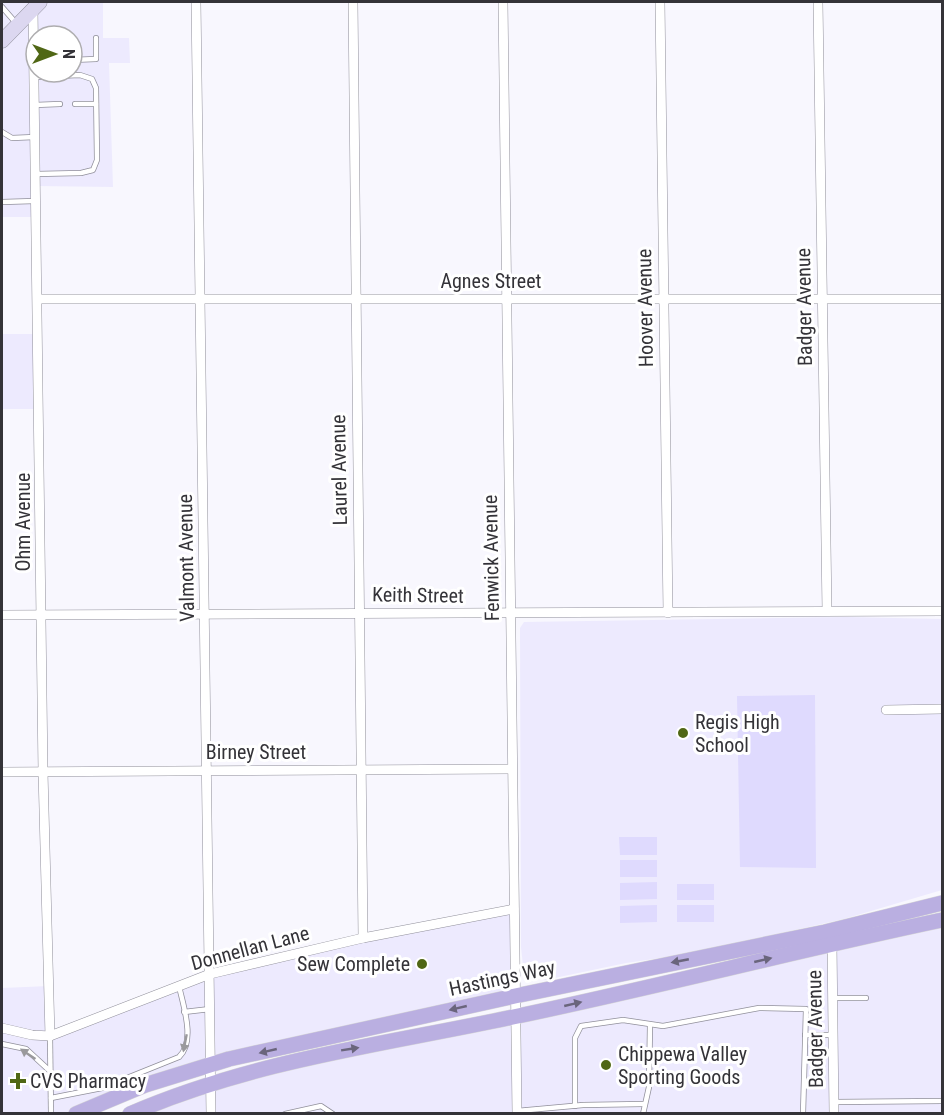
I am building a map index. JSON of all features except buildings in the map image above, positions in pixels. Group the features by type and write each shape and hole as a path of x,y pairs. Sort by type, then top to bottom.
{"main road":[{"path":"2,41 36,5"},
{"name":"Hastings Way","path":"76,1113 145,1085 212,1064 515,996 825,932 942,903"},
{"path":"832,944 833,939 843,933 879,924 917,909"},
{"name":"Hastings Way","path":"130,1113 211,1083 276,1064 516,1017 942,920"}],"street":[{"name":"Valmont Avenue","path":"196,2 211,1113"},
{"name":"Laurel Avenue","path":"353,2 363,938"},
{"name":"Fenwick Avenue","path":"503,2 517,1112"},
{"name":"Hoover Avenue","path":"660,2 668,613"},
{"name":"Badger Avenue","path":"818,2 826,611"},
{"name":"Ohm Avenue","path":"36,5 36,24"},
{"name":"Ohm Avenue","path":"34,84 39,299 43,772 50,1036"},
{"name":"Agnes Street","path":"39,299 942,299"},
{"name":"Keith Street","path":"2,615 942,611"},
{"path":"886,710 942,709"},
{"name":"Birney Street","path":"2,772 511,769"},
{"name":"Donnellan Lane","path":"2,1028 32,1035 50,1036 210,974 363,938 514,909"},
{"name":"Badger Avenue","path":"832,944 834,1113"}],"lane":[{"path":"2,8 17,25"},
{"path":"84,60 96,59 96,38"},
{"path":"36,174 81,173 93,170 97,160 96,88 92,79 84,76"},
{"path":"75,104 96,104"},
{"path":"35,105 60,105"},
{"path":"2,132 12,138 36,137"},
{"path":"2,202 37,201"},
{"path":"51,1098 102,1088 179,1057 187,1043 179,986"},
{"path":"833,998 866,998"},
{"path":"574,1106 575,1038 581,1026 623,1020 663,1026 759,1008 806,1009 803,1113"},
{"path":"184,1012 210,1009"},
{"path":"643,1113 643,1104 649,1087 650,1025"},
{"path":"805,1035 833,1035"},
{"path":"50,1036 51,1113"},
{"path":"2,1044 26,1049 51,1072"},
{"path":"834,1102 942,1101"},
{"path":"517,1112 574,1106 643,1104"},
{"path":"285,1113 321,1106 333,1113"}],"shaded area":[{"path":"2,2 103,2 103,38 129,38 130,63 109,63 113,187 37,186 37,217 2,217"},
{"path":"2,334 39,334 40,409 2,409"},
{"name":"Regis High School","path":"846,617 942,619 942,890 844,919 688,954 626,963 545,980 530,975 523,966 521,947 520,628 524,622"},
{"path":"815,695 816,868 740,867 737,696"},
{"path":"619,837 657,837 657,855 620,855"},
{"path":"620,860 657,860 657,877 620,877"},
{"path":"657,882 657,899 620,900 620,883"},
{"path":"677,884 714,884 714,900 677,900"},
{"path":"657,905 657,922 620,923 620,906"},
{"path":"677,905 714,905 714,922 677,922"},
{"path":"514,909 515,996 229,1059 76,1113 2,1114 2,988 49,986 50,1035 210,974"},
{"path":"942,920 942,1113 130,1114 188,1091"}],"place":[{"name":"Regis High School","path":"683,733"},
{"name":"Sew Complete","path":"422,964"},
{"name":"Chippewa Valley Sporting Goods","path":"606,1065"},
{"name":"CVS Pharmacy","path":"18,1081"}]}
